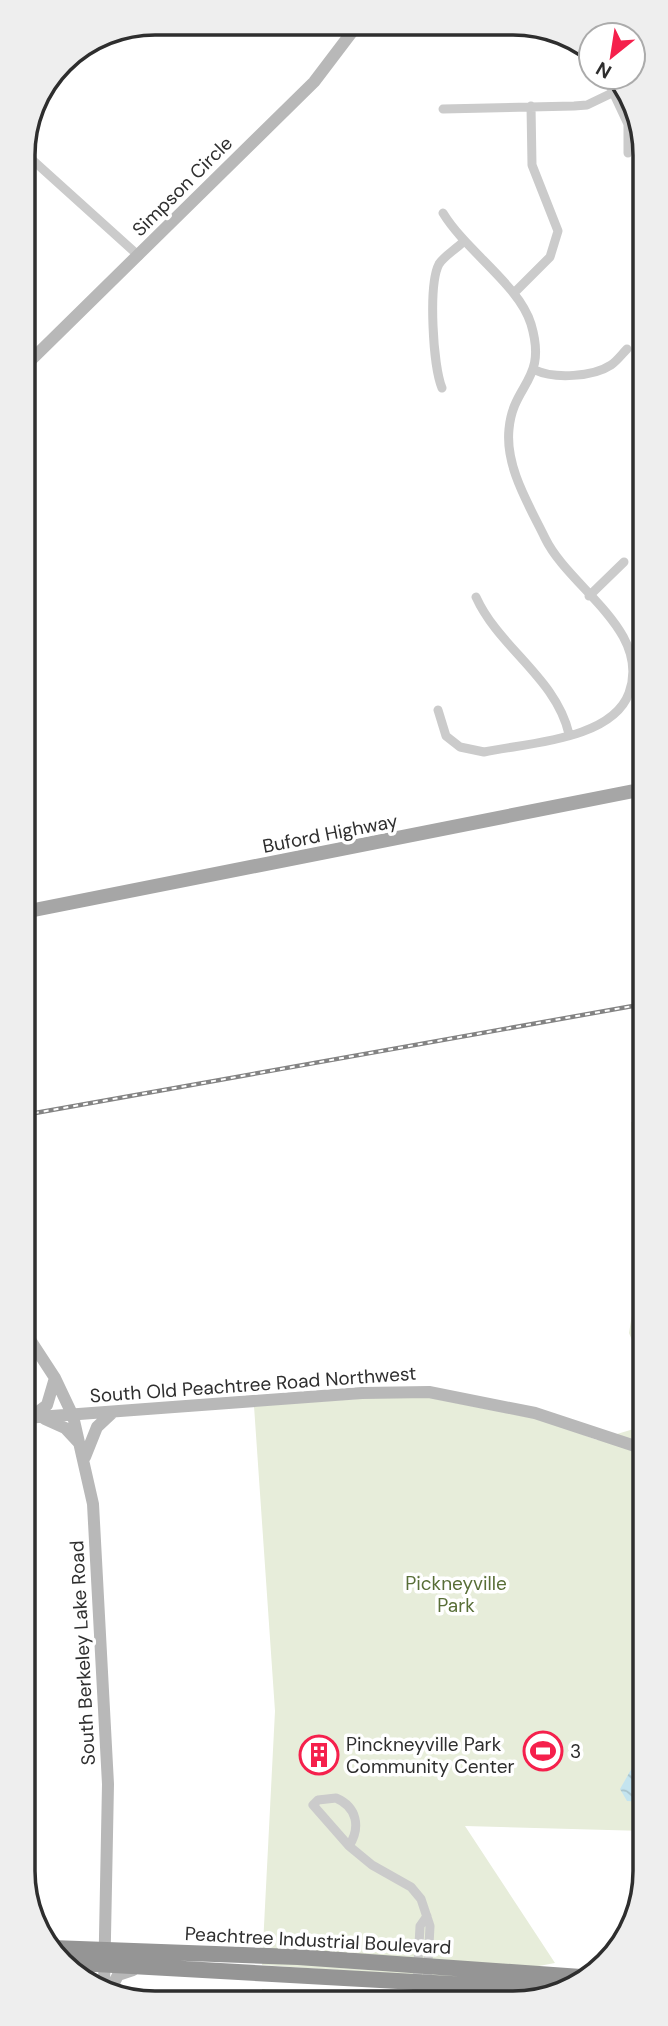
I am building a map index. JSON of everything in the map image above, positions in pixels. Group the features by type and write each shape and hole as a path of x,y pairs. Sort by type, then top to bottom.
{"highway":[{"name":"Peachtree Industrial Boulevard","path":"65,1950 151,1967 569,1977"},
{"name":"Peachtree Industrial Boulevard","path":"75,1960 103,1957 298,1957 540,1988"}],"main road":[{"name":"Buford Highway","path":"35,910 633,791"}],"street":[{"name":"Simpson Circle","path":"35,356 314,82 346,35"},
{"path":"443,109 587,105 612,93 628,124 628,153"},
{"path":"514,293 550,257 558,231 532,165 531,106"},
{"path":"35,162 139,256"},
{"path":"443,213 464,242 514,293 533,332 535,370 512,415 509,452 547,541 559,561 617,626 627,643 633,663"},
{"path":"442,388 434,362 435,284 440,264 464,242"},
{"path":"535,370 555,376 603,369 613,364 627,349"},
{"path":"589,596 624,562"},
{"path":"476,597 489,624 554,697 569,734"},
{"path":"438,710 446,736 470,750 484,752 596,729 613,718 626,701 633,681"},
{"name":"South Berkeley Lake Road","path":"35,1348 55,1377 74,1416 93,1504 108,1784 104,1979"},
{"path":"35,1415 47,1405 55,1377"},
{"name":"South Old Peachtree Road Northwest","path":"35,1418 369,1393 429,1392 535,1413 633,1445"},
{"path":"35,1419 65,1427 84,1453 106,1413 65,1396"},
{"path":"349,1846 357,1824 351,1808 336,1798 318,1800 313,1805 349,1846 372,1865 411,1887 421,1899 427,1916 420,1926 425,1991"},
{"path":"112,1983 123,1971 151,1967"},
{"path":"418,1991 422,1974"}],"green space":[{"path":"631,1122 633,1122 633,1176"},
{"path":"633,1308 633,1343 629,1333"},
{"name":"Pickneyville Park","path":"416,1395 547,1421 597,1440 633,1429 633,1831 465,1826 555,1963 470,1979 262,1965 275,1711 254,1406"},
{"path":"262,1989 301,1991 262,1991"}],"water":[{"path":"633,1766 633,1801 627,1801 620,1789"}],"railway":[{"path":"35,1113 633,1006"}],"place":[{"name":"3","path":"543,1751"},
{"name":"Pinckneyville Park Community Center","path":"319,1755"}]}
